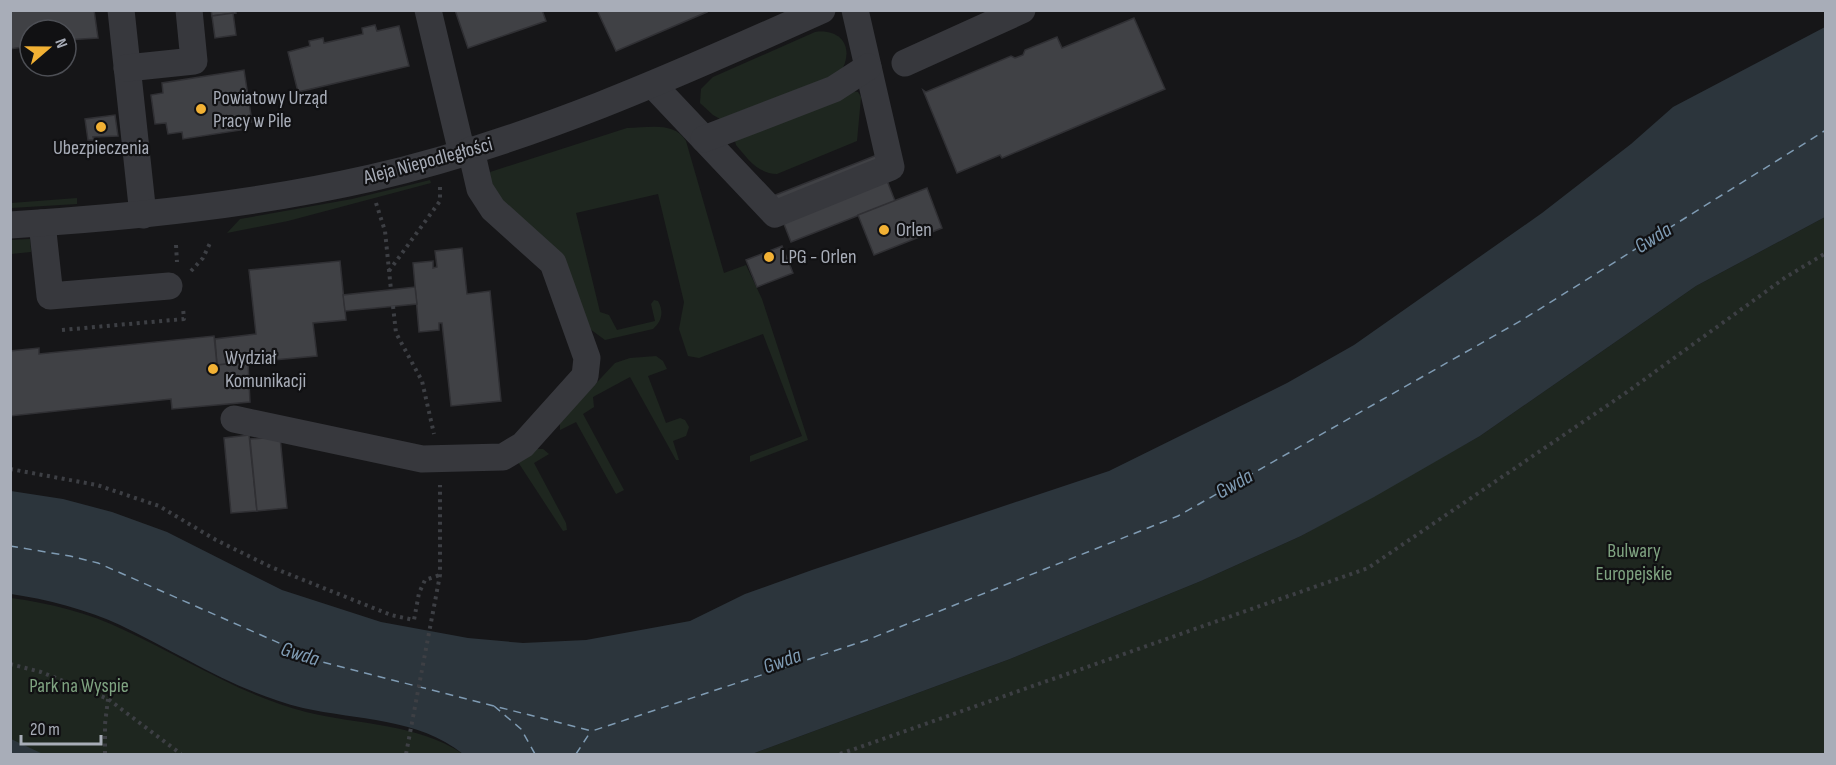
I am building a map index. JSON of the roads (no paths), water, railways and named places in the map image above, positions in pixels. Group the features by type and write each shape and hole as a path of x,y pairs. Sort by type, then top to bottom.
{"street":[{"path":"121,10 143,215"},
{"path":"127,68 194,61 189,10"},
{"path":"234,419 422,459 503,457 523,446 585,376 587,358 553,263 493,209 480,189 467,151 428,10"},
{"name":"Aleja Niepodległości","path":"10,225 143,215 239,203 326,187 467,151 572,117 653,85 822,10"},
{"path":"653,85 775,213 891,167 855,10"},
{"path":"905,63 1022,10"},
{"path":"704,139 834,89 868,66"},
{"path":"42,223 50,296 179,280"}],"water":[{"name":"Gwda","path":"1825,27 1825,217 1696,286 1480,436 1301,536 1201,581 1010,659 752,754 463,754 446,742 407,727 303,708 278,701 232,682 108,620 67,606 11,594 11,491 63,499 112,512 167,532 282,590 381,622 468,638 523,643 586,640 690,621 745,594 812,570 1109,471 1287,383 1354,345 1542,213 1631,144 1673,107"},
{"path":"11,739 43,754 11,754"}],"place":[{"name":"Powiatowy Urząd Pracy w Pile","path":"201,109"},
{"name":"Ubezpieczenia","path":"101,127"},
{"name":"Orlen","path":"884,230"},
{"name":"LPG - Orlen","path":"769,257"},
{"name":"Wydział Komunikacji","path":"213,369"}],"park label":[{"name":"Bulwary Europejskie","path":"1634,562"},
{"name":"Park na Wyspie","path":"79,686"}]}
